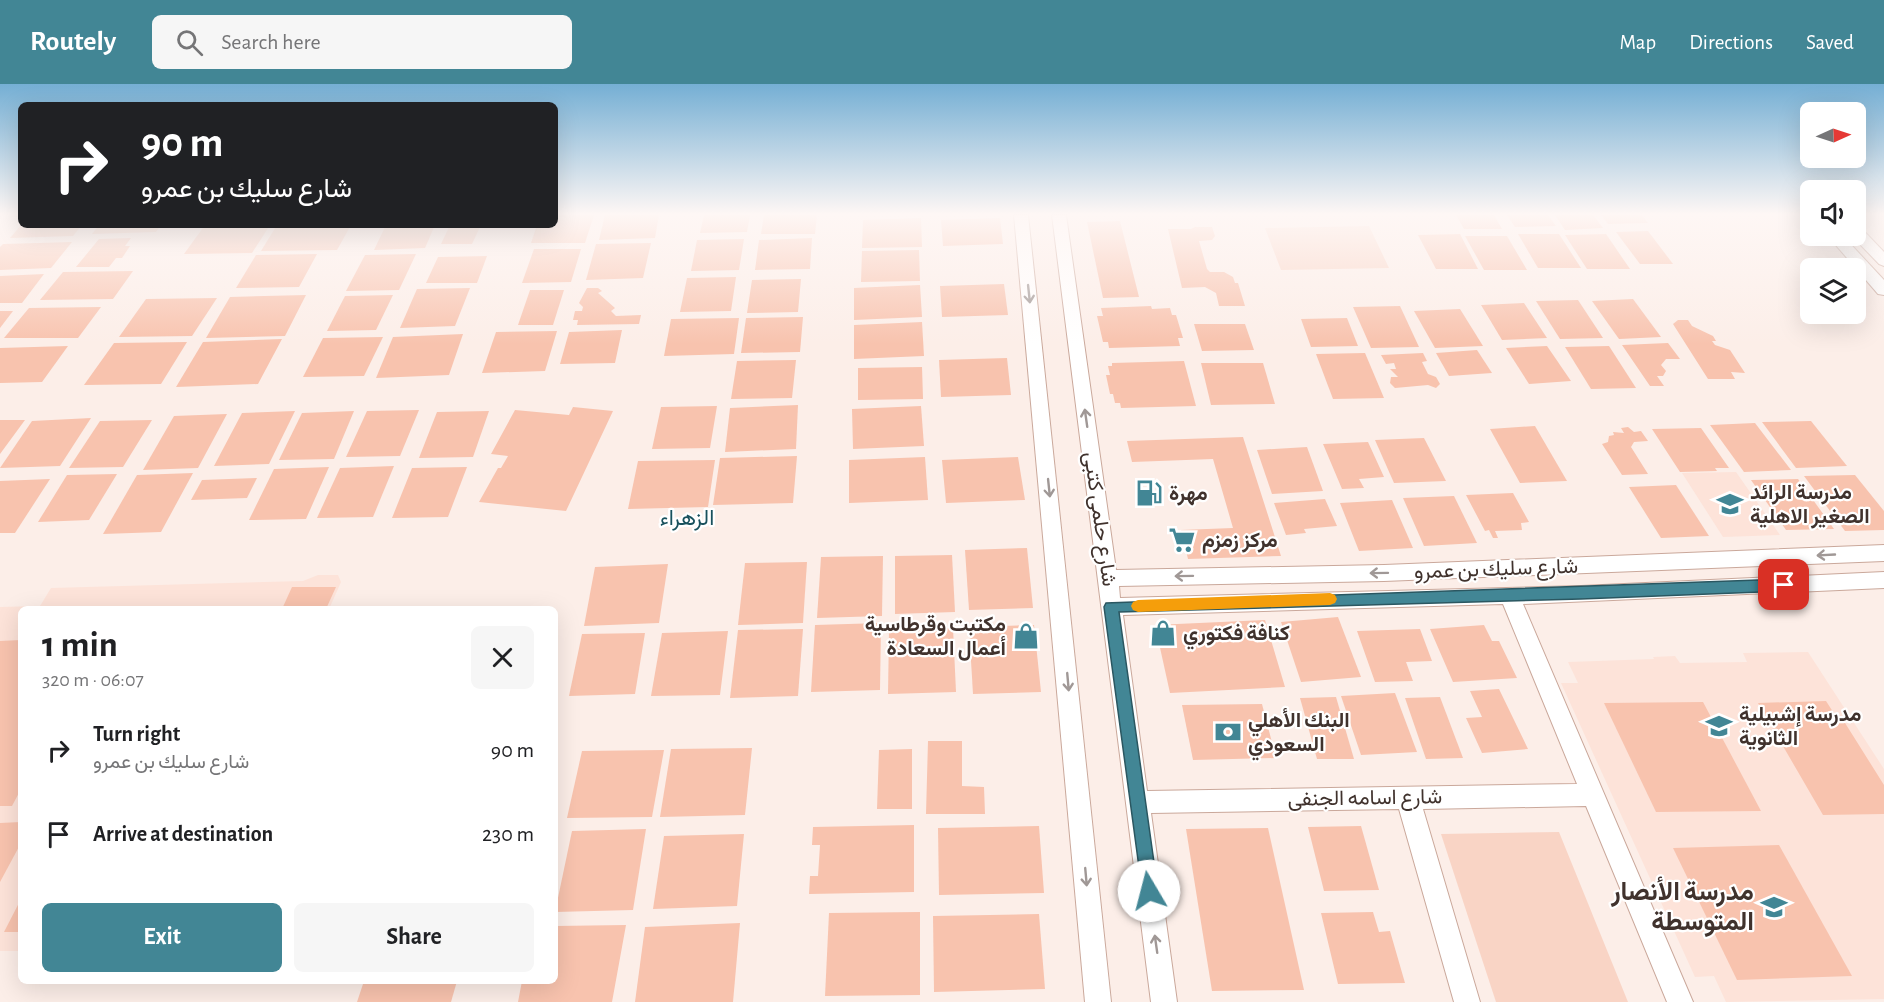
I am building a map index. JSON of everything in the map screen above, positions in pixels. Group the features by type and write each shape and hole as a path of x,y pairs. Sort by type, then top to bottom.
{"street":[{"path":"1025,258 1098,1002"},
{"name":"شارع حلمى كتبى","path":"1065,258 1164,1002"},
{"path":"1855,258 1884,290"},
{"name":"شارع سليك بن عمرو","path":"1107,578 1384,573 1884,553"},
{"path":"1687,562 1682,569 1685,578 1694,585 1707,589"},
{"path":"1600,566 1612,573 1616,584 1610,592"},
{"name":"شارع سليك بن عمرو","path":"1111,607 1707,589 1884,580"},
{"path":"1509,595 1680,1002"},
{"name":"شارع اسامه الجنفى","path":"1137,802 1592,795"},
{"path":"1408,798 1467,1002"}],"shaded area":[{"path":"1276,258 1384,258 1389,268 1281,270"},
{"name":"مدرسة الرائد الصغير الاهلية","path":"1736,472 1780,535 1723,537 1682,473"},
{"path":"318,575 338,575 341,582 330,606 40,606 51,588 303,581"},
{"path":"0,607 18,607 18,951 0,951"},
{"path":"1808,652 1884,769 1884,999 1726,1002 1714,976 1695,977 1561,683 1578,683 1568,662 1654,659 1653,657 1675,656 1680,663 1747,662 1743,653"},
{"path":"1559,832 1628,1002 1496,1002 1441,834"}],"building":[{"path":"0,258 59,258 51,268 0,270"},
{"path":"84,258 122,258 116,258 109,267 76,267"},
{"path":"254,258 315,258 299,287 236,288"},
{"path":"364,258 414,258 399,290 346,291"},
{"path":"438,258 486,258 477,283 426,283"},
{"path":"531,258 578,258 571,282 522,283"},
{"path":"592,258 648,258 643,278 586,280"},
{"path":"694,258 741,258 739,270 691,271"},
{"path":"757,258 811,258 810,269 755,270"},
{"path":"862,258 919,258 920,281 861,282"},
{"path":"1095,258 1129,258 1139,297 1103,298"},
{"path":"1175,258 1204,258 1210,272 1224,272 1233,277 1235,283 1238,283 1245,306 1219,306 1216,293 1205,287 1182,288"},
{"path":"1430,258 1472,258 1478,269 1436,269"},
{"path":"1477,258 1520,258 1527,270 1484,270"},
{"path":"1532,258 1574,258 1581,268 1538,268"},
{"path":"1580,258 1622,258 1630,269 1587,269"},
{"path":"1635,258 1668,258 1673,264 1640,264"},
{"path":"133,271 113,299 40,300 63,272"},
{"path":"44,274 22,303 0,303 0,276"},
{"path":"736,277 731,311 680,312 687,278"},
{"path":"801,279 798,312 747,313 752,280"},
{"path":"1004,284 1008,315 942,317 940,286"},
{"path":"920,285 922,317 854,320 854,288"},
{"path":"470,288 455,326 400,328 417,289"},
{"path":"587,288 598,288 602,291 598,293 615,308 611,311 616,316 641,315 639,324 577,325 578,320 573,320 575,311 582,311 583,307 579,303"},
{"path":"530,290 564,290 553,325 518,325"},
{"path":"306,295 285,336 206,338 230,297"},
{"path":"393,295 376,330 327,331 345,296"},
{"path":"217,298 192,336 119,337 146,299"},
{"path":"1633,299 1661,337 1619,339 1592,301"},
{"path":"1578,300 1603,338 1560,339 1536,301"},
{"path":"1524,303 1547,338 1502,340 1481,305"},
{"path":"1151,306 1152,309 1170,308 1172,315 1176,315 1183,338 1178,338 1180,346 1109,348 1108,342 1103,342 1097,316 1103,316 1101,308"},
{"path":"1400,306 1419,347 1371,348 1353,307"},
{"path":"101,307 78,338 4,338 29,308"},
{"path":"1460,309 1483,346 1435,348 1414,311"},
{"path":"0,311 13,311 0,328"},
{"path":"803,317 800,352 741,353 746,318"},
{"path":"739,318 734,354 664,356 671,319"},
{"path":"1347,318 1358,346 1311,347 1301,319"},
{"path":"1678,320 1688,320 1692,326 1713,336 1716,341 1712,341 1715,345 1730,350 1745,373 1731,372 1735,379 1708,379 1673,324"},
{"path":"922,322 924,356 854,359 854,325"},
{"path":"1194,324 1245,324 1254,350 1202,351"},
{"path":"622,330 615,363 560,364 569,332"},
{"path":"557,331 545,371 482,373 496,332"},
{"path":"463,334 449,375 376,378 393,337"},
{"path":"383,337 364,376 303,377 323,338"},
{"path":"282,339 258,384 176,387 203,342"},
{"path":"187,342 161,384 84,385 114,343"},
{"path":"1668,343 1680,359 1666,359 1661,365 1666,371 1663,376 1657,376 1664,386 1650,386 1622,345"},
{"path":"68,346 42,382 0,383 0,348"},
{"path":"1547,346 1571,381 1529,384 1506,348"},
{"path":"1609,346 1636,388 1591,389 1565,347"},
{"path":"1477,350 1492,373 1449,376 1436,353"},
{"path":"1365,353 1384,398 1333,399 1316,354"},
{"path":"1423,353 1427,361 1422,362 1428,374 1436,377 1440,384 1436,388 1428,385 1395,388 1390,383 1391,377 1398,377 1390,369 1396,369 1394,363 1386,364 1381,355"},
{"path":"1007,358 1011,395 941,397 939,360"},
{"path":"796,360 792,398 731,399 737,361"},
{"path":"1184,361 1196,406 1121,408 1120,403 1115,403 1113,394 1110,394 1106,375 1110,375 1108,366 1112,366 1112,363"},
{"path":"1201,363 1263,363 1275,404 1211,405"},
{"path":"922,367 923,399 858,400 858,368"},
{"path":"798,405 796,449 725,452 730,408"},
{"path":"717,406 710,448 652,449 661,407"},
{"path":"921,406 924,446 853,449 852,409"},
{"path":"573,407 613,411 566,511 479,502 498,468 501,468 508,456 491,454 515,410 569,415"},
{"path":"419,410 400,456 346,457 367,411"},
{"path":"295,411 269,464 214,466 242,413"},
{"path":"354,411 334,459 279,460 302,413"},
{"path":"489,411 473,457 419,458 437,412"},
{"path":"227,414 198,468 143,470 174,416"},
{"path":"91,418 60,466 0,468 32,421"},
{"path":"0,420 25,420 0,454"},
{"path":"152,420 123,467 69,468 100,421"},
{"path":"1811,421 1847,466 1796,468 1762,422"},
{"path":"1755,423 1791,470 1744,472 1710,425"},
{"path":"1535,426 1567,481 1520,483 1490,429"},
{"path":"1628,427 1634,432 1641,431 1648,441 1634,442 1631,447 1648,474 1622,475 1602,444 1608,442 1609,436 1614,435 1613,432 1624,433 1621,428"},
{"path":"1701,428 1729,468 1715,468 1717,471 1680,472 1652,429"},
{"path":"1243,437 1281,556 1188,559 1181,530 1233,528 1213,459 1132,462 1127,441"},
{"path":"1424,438 1446,481 1394,483 1375,440"},
{"path":"1368,442 1384,477 1359,479 1364,488 1342,489 1323,444"},
{"path":"1307,447 1323,491 1272,494 1257,450"},
{"path":"797,456 793,503 713,505 720,458"},
{"path":"925,457 928,500 849,503 849,460"},
{"path":"1018,457 1025,500 946,503 942,460"},
{"path":"715,460 708,507 628,509 638,461"},
{"path":"394,466 373,517 317,518 340,468"},
{"path":"329,467 306,519 249,520 274,469"},
{"path":"467,467 448,517 392,518 412,468"},
{"path":"193,473 161,532 103,534 137,475"},
{"path":"117,474 89,520 38,522 67,475"},
{"path":"1855,475 1884,511 1884,530 1845,531 1804,476"},
{"path":"257,478 247,498 191,500 202,480"},
{"path":"50,479 15,533 0,533 0,481"},
{"path":"1798,479 1834,529 1786,530 1751,480"},
{"path":"1676,485 1709,536 1661,538 1629,487"},
{"path":"1513,493 1529,522 1521,523 1522,530 1495,531 1498,538 1493,538 1489,530 1485,531 1466,495"},
{"path":"1454,496 1477,543 1424,546 1403,498"},
{"path":"1325,499 1337,526 1304,529 1306,533 1286,535 1274,503"},
{"path":"1392,500 1413,548 1359,551 1340,503"},
{"path":"1027,548 1033,608 969,610 965,550"},
{"path":"952,555 955,612 895,614 895,556"},
{"path":"883,556 882,616 817,618 821,557"},
{"path":"807,562 803,623 738,625 745,563"},
{"path":"668,564 659,623 584,626 595,567"},
{"path":"292,587 336,587 327,606 283,606"},
{"path":"1338,617 1361,677 1301,682 1281,622"},
{"path":"1265,620 1285,687 1170,693 1155,625"},
{"path":"881,623 880,690 811,692 815,625"},
{"path":"1034,625 1041,692 973,694 969,627"},
{"path":"1484,625 1492,641 1499,641 1517,678 1453,682 1430,629"},
{"path":"953,628 956,692 888,694 889,630"},
{"path":"803,629 798,696 730,698 738,630"},
{"path":"1420,629 1432,661 1406,662 1413,681 1375,682 1357,631"},
{"path":"728,631 720,695 651,696 662,633"},
{"path":"645,633 635,694 569,696 582,634"},
{"path":"18,640 18,795 12,806 0,806 0,641"},
{"path":"1499,689 1528,749 1482,753 1466,718 1482,717 1470,691"},
{"path":"1395,693 1417,752 1361,755 1341,696"},
{"path":"1336,697 1354,759 1317,759 1300,698"},
{"path":"1440,697 1463,758 1426,759 1405,698"},
{"path":"1826,701 1835,715 1840,715 1884,785 1884,814 1823,815 1758,703"},
{"path":"1703,702 1761,811 1656,812 1604,703"},
{"name":"البنك الأهلي السعودي","path":"1262,704 1276,758 1193,760 1182,705"},
{"path":"928,741 962,741 962,786 984,787 985,814 926,814"},
{"path":"752,748 745,815 660,817 671,749"},
{"path":"912,749 912,809 877,809 879,750"},
{"path":"664,750 652,817 567,818 582,751"},
{"path":"18,822 18,849 0,882 0,823"},
{"path":"914,825 914,892 809,894 810,876 818,876 820,845 812,845 813,827"},
{"path":"1039,826 1044,893 939,895 938,828"},
{"path":"1361,826 1379,890 1324,891 1308,827"},
{"path":"1268,828 1304,990 1212,991 1186,829"},
{"path":"646,829 633,910 558,912 558,898 572,831"},
{"path":"744,834 737,906 653,909 664,836"},
{"path":"1779,845 1852,976 1737,980 1673,848"},
{"path":"18,905 18,932 4,932"},
{"path":"920,912 920,995 825,996 829,913"},
{"path":"1373,912 1379,932 1390,931 1405,983 1338,984 1321,913"},
{"path":"1039,914 1045,989 934,992 933,916"},
{"path":"740,923 733,1002 635,1002 645,927"},
{"path":"626,925 612,1002 518,1002 521,984 558,984 558,926"},
{"path":"363,984 456,984 451,1002 357,1002"}],"slow traffic":[{"path":"1138,606 1330,599"}],"place":[{"name":"مهرة","path":"1149,493"},
{"name":"مدرسة الرائد الصغير الاهلية","path":"1730,504"},
{"name":"مركز زمزم","path":"1182,540"},
{"name":"كنافة فكتوري","path":"1163,633"},
{"name":"مكتبت وقرطاسية أعمال السعادة","path":"1026,636"},
{"name":"مدرسة إشبيلية الثانوية","path":"1719,726"},
{"name":"البنك الأهلي السعودي","path":"1228,732"},
{"name":"مدرسة الأنصار المتوسطة","path":"1774,907"}],"district":[{"name":"الزهراء","path":"687,518"}],"route":[{"path":"1149,891 1111,607 1392,597 1581,594 1784,585"}]}
